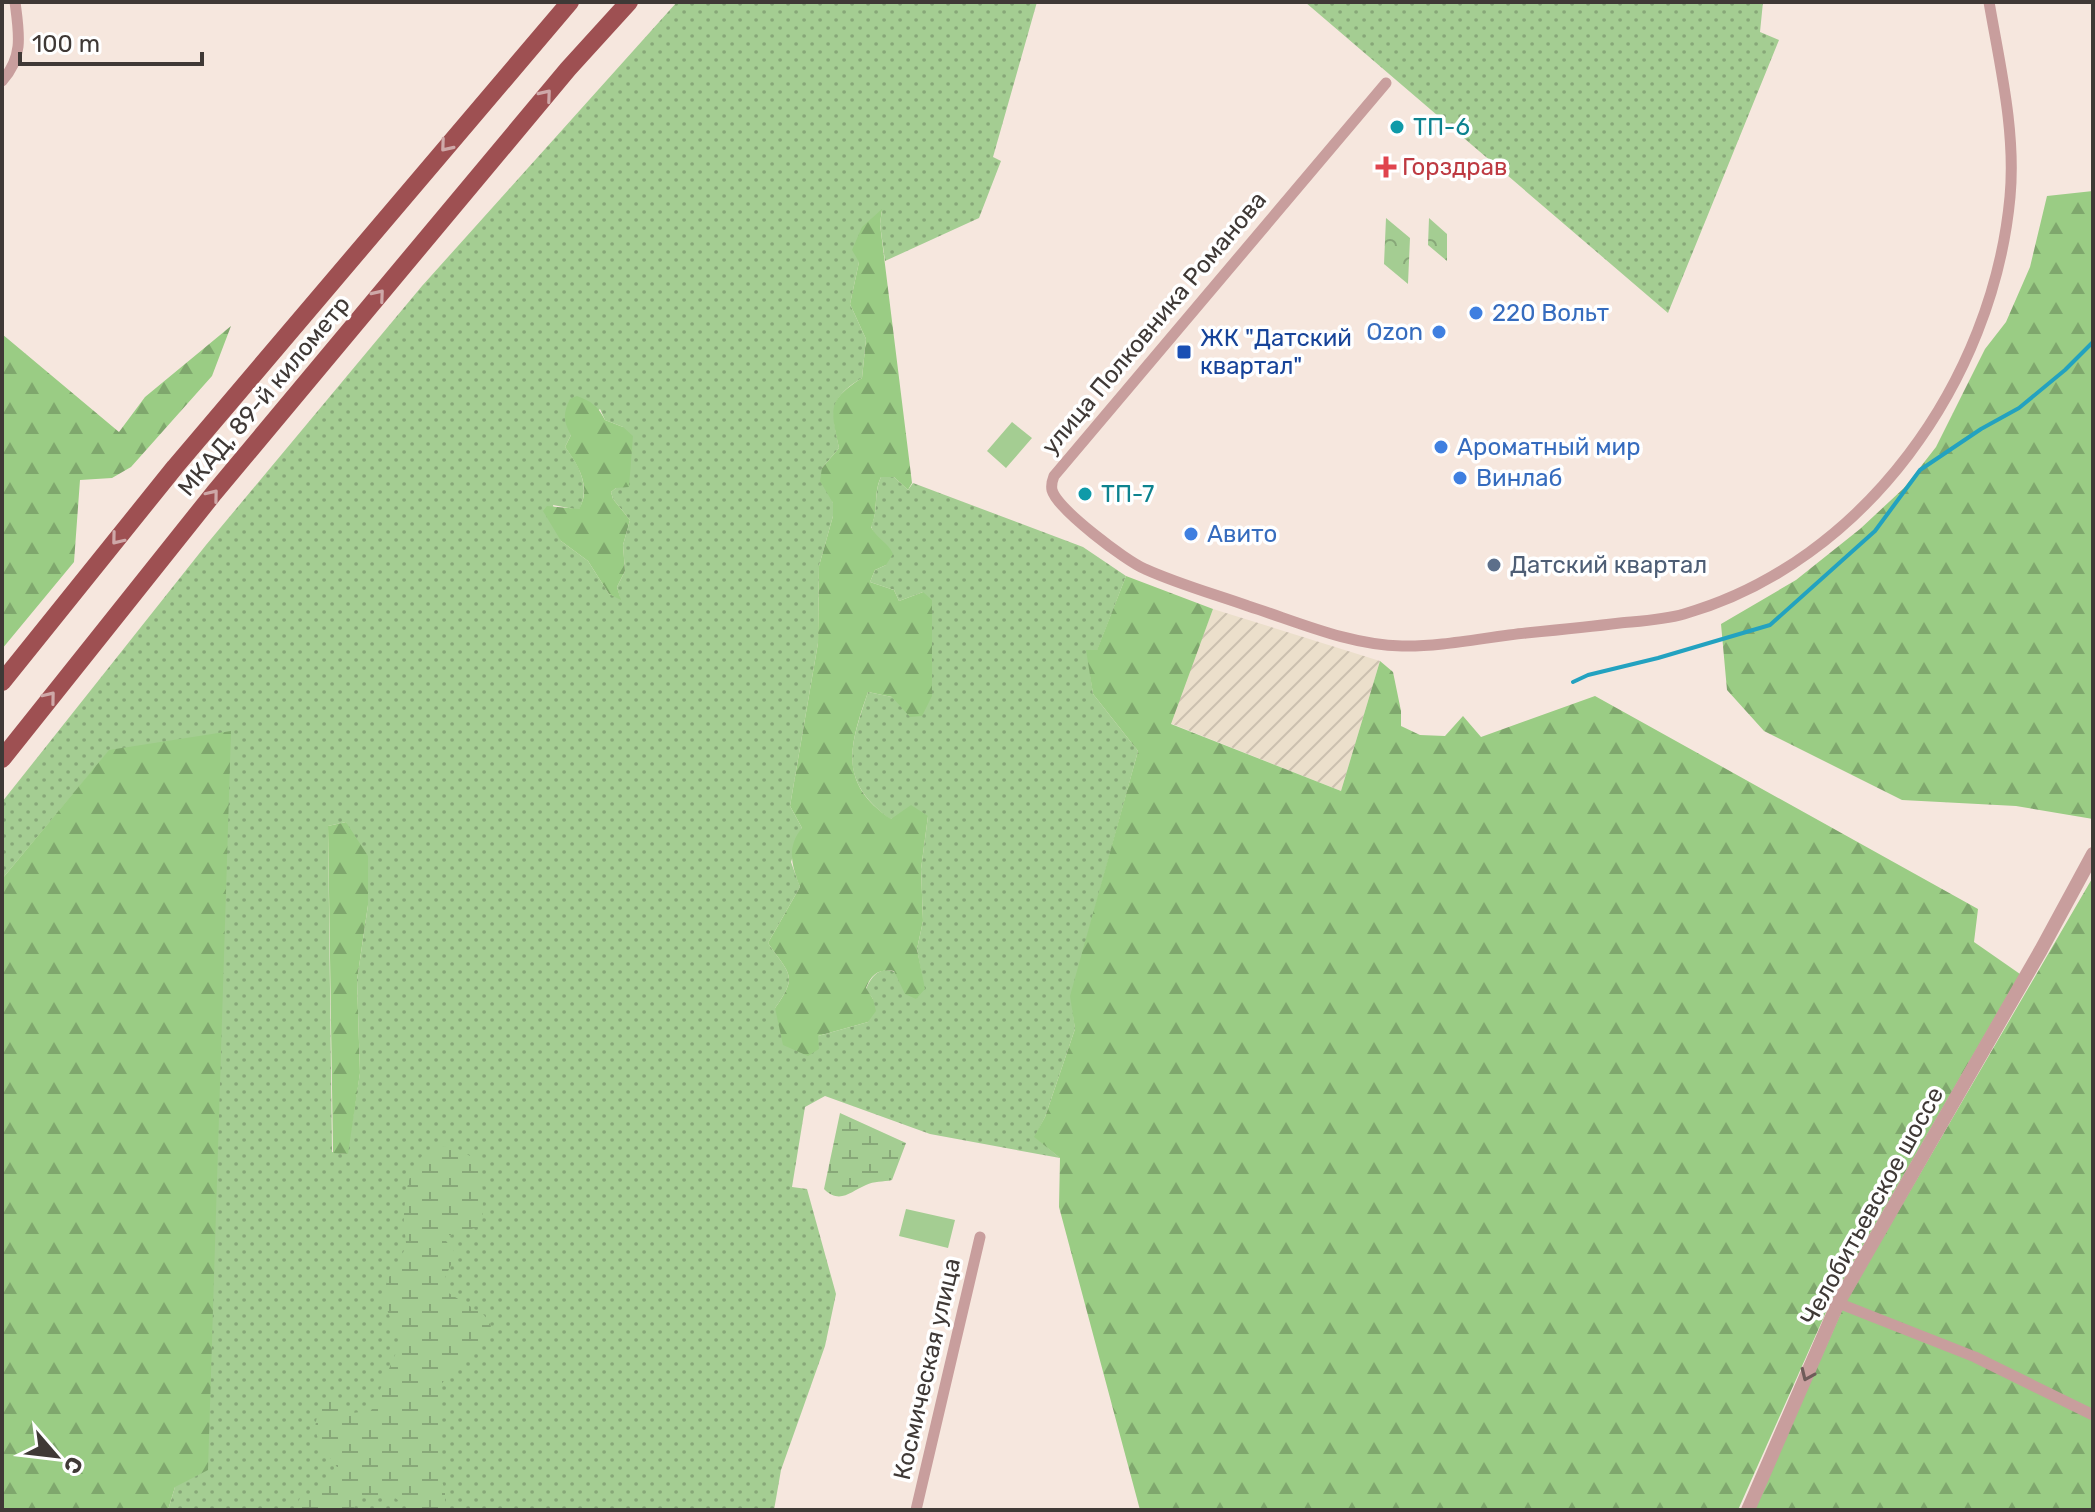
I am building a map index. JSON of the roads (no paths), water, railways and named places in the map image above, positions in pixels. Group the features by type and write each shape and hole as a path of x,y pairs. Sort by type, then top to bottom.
{"highway":[{"name":"МКАД, 89-й километр","path":"2,682 175,467 570,2"},
{"name":"МКАД, 89-й километр","path":"2,759 214,493 568,69 629,2"}],"street":[{"path":"2,81 14,66 18,53 20,40 15,2"},
{"name":"улица Полковника Романова","path":"1386,83 1054,476 1051,487 1054,496 1106,544 1142,568 1351,640 1404,646 1665,619 1717,603 1754,586 1796,563 1832,537 1864,507 1901,463 1933,418 1963,364 1985,313 1996,274 2010,194 2010,137 1989,2"},
{"name":"Челобитьевское шоссе","path":"1748,1510 1838,1303 2093,854"},
{"name":"Космическая улица","path":"916,1510 980,1237"},
{"path":"1838,1303 1975,1357 2093,1415"}],"waterway":[{"path":"1573,682 1588,675 1770,625 1875,531 1920,470 2019,408 2093,342"}],"place":[{"name":"ТП-6","path":"1397,127"},
{"name":"Горздрав","path":"1386,167"},
{"name":"220 Вольт","path":"1476,313"},
{"name":"Ozon","path":"1439,332"},
{"name":"ЖК \"Датский квартал\"","path":"1184,352"},
{"name":"Ароматный мир","path":"1441,447"},
{"name":"Винлаб","path":"1460,478"},
{"name":"ТП-7","path":"1085,494"},
{"name":"Авито","path":"1191,534"},
{"name":"Датский квартал","path":"1494,565"}]}
